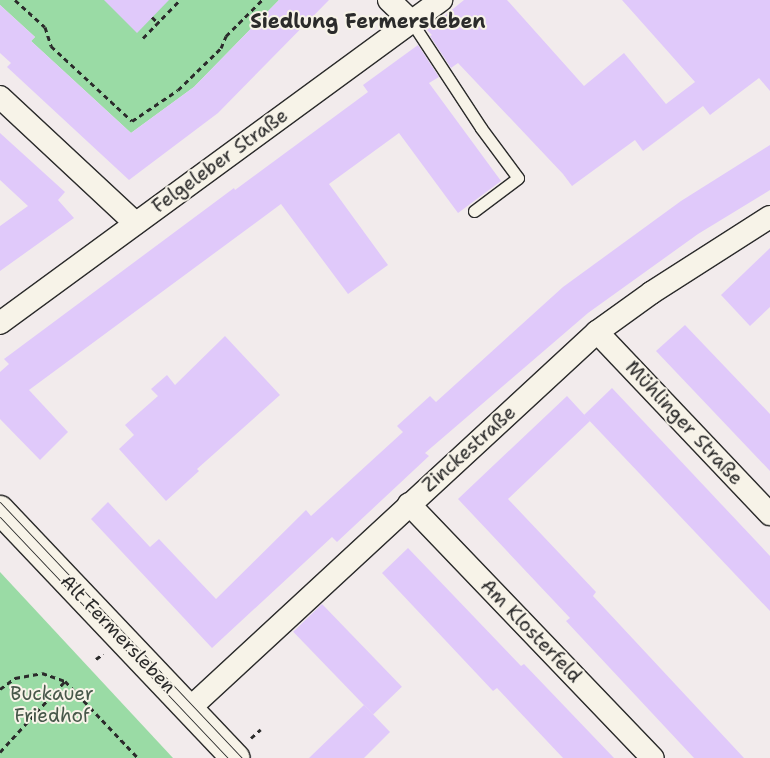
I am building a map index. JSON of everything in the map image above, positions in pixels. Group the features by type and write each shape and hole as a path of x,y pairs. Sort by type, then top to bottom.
{"main road":[{"name":"Alt Fermersleben","path":"0,510 235,758"}],"street":[{"path":"389,0 411,22"},
{"name":"Felgeleber Straße","path":"0,323 441,0"},
{"path":"0,97 135,223"},
{"name":"Zinckestraße","path":"189,709 409,504 598,332 651,293 770,217"},
{"name":"Mühlinger Straße","path":"598,332 770,514"},
{"name":"Am Klosterfeld","path":"409,504 653,758"}],"lane":[{"path":"411,22 480,128 518,178 474,211"}],"path":[{"path":"15,0 45,28 52,46 132,121 178,90 221,48 226,36 262,0"},
{"path":"143,38 180,0"},
{"path":"152,17 158,23"},
{"path":"0,689 15,678 42,673 65,681 138,758"},
{"path":"0,752 65,681"}],"green space":[{"path":"0,0 279,0 194,87 131,133 31,41 35,37 0,5"},
{"name":"Buckauer Friedhof","path":"0,572 173,758 0,758"}],"building":[{"path":"104,0 169,0 137,33"},
{"path":"279,0 329,0 218,113 129,180 7,67 11,63 0,53 0,5 35,37 31,41 131,133 194,87"},
{"path":"464,0 507,0 584,86 624,53 666,104 695,82 622,0 770,0 770,91 759,78 710,115 703,106 643,151 635,140 572,186 563,174 458,63 451,68 430,36 432,35 427,30"},
{"path":"418,45 439,77 429,83 501,181 458,213 399,133 329,184 388,265 348,294 281,204 29,390 68,432 40,460 0,419 0,372 9,364 4,359 234,188 235,190 368,92 363,85"},
{"path":"0,133 65,192 58,200 74,218 0,271 0,226 28,206 0,180"},
{"path":"770,145 770,190 698,234 588,313 425,453 429,456 337,542 332,537 212,648 91,519 108,502 150,547 159,539 216,599 306,510 311,516 403,432 397,426 430,396 436,402 563,287 681,201"},
{"path":"770,248 770,307 750,326 721,295"},
{"path":"685,325 770,414 770,471 656,351"},
{"path":"225,336 280,395 197,469 199,471 166,501 119,449 134,435 125,425 158,396 151,389 167,375 175,385"},
{"path":"612,388 770,556 770,611 584,415"},
{"path":"567,396 590,421 508,499 596,592 593,596 744,758 694,758 566,621 570,618 458,499"},
{"path":"408,548 521,666 524,664 614,758 563,758 497,688 493,691 382,573"},
{"path":"322,604 402,687 373,715 293,632"},
{"path":"364,705 390,732 364,758 309,758"}],"tram line":[{"path":"0,502 242,758"},
{"path":"0,517 228,758"}],"district":[{"name":"Siedlung Fermersleben","path":"368,21"}]}
